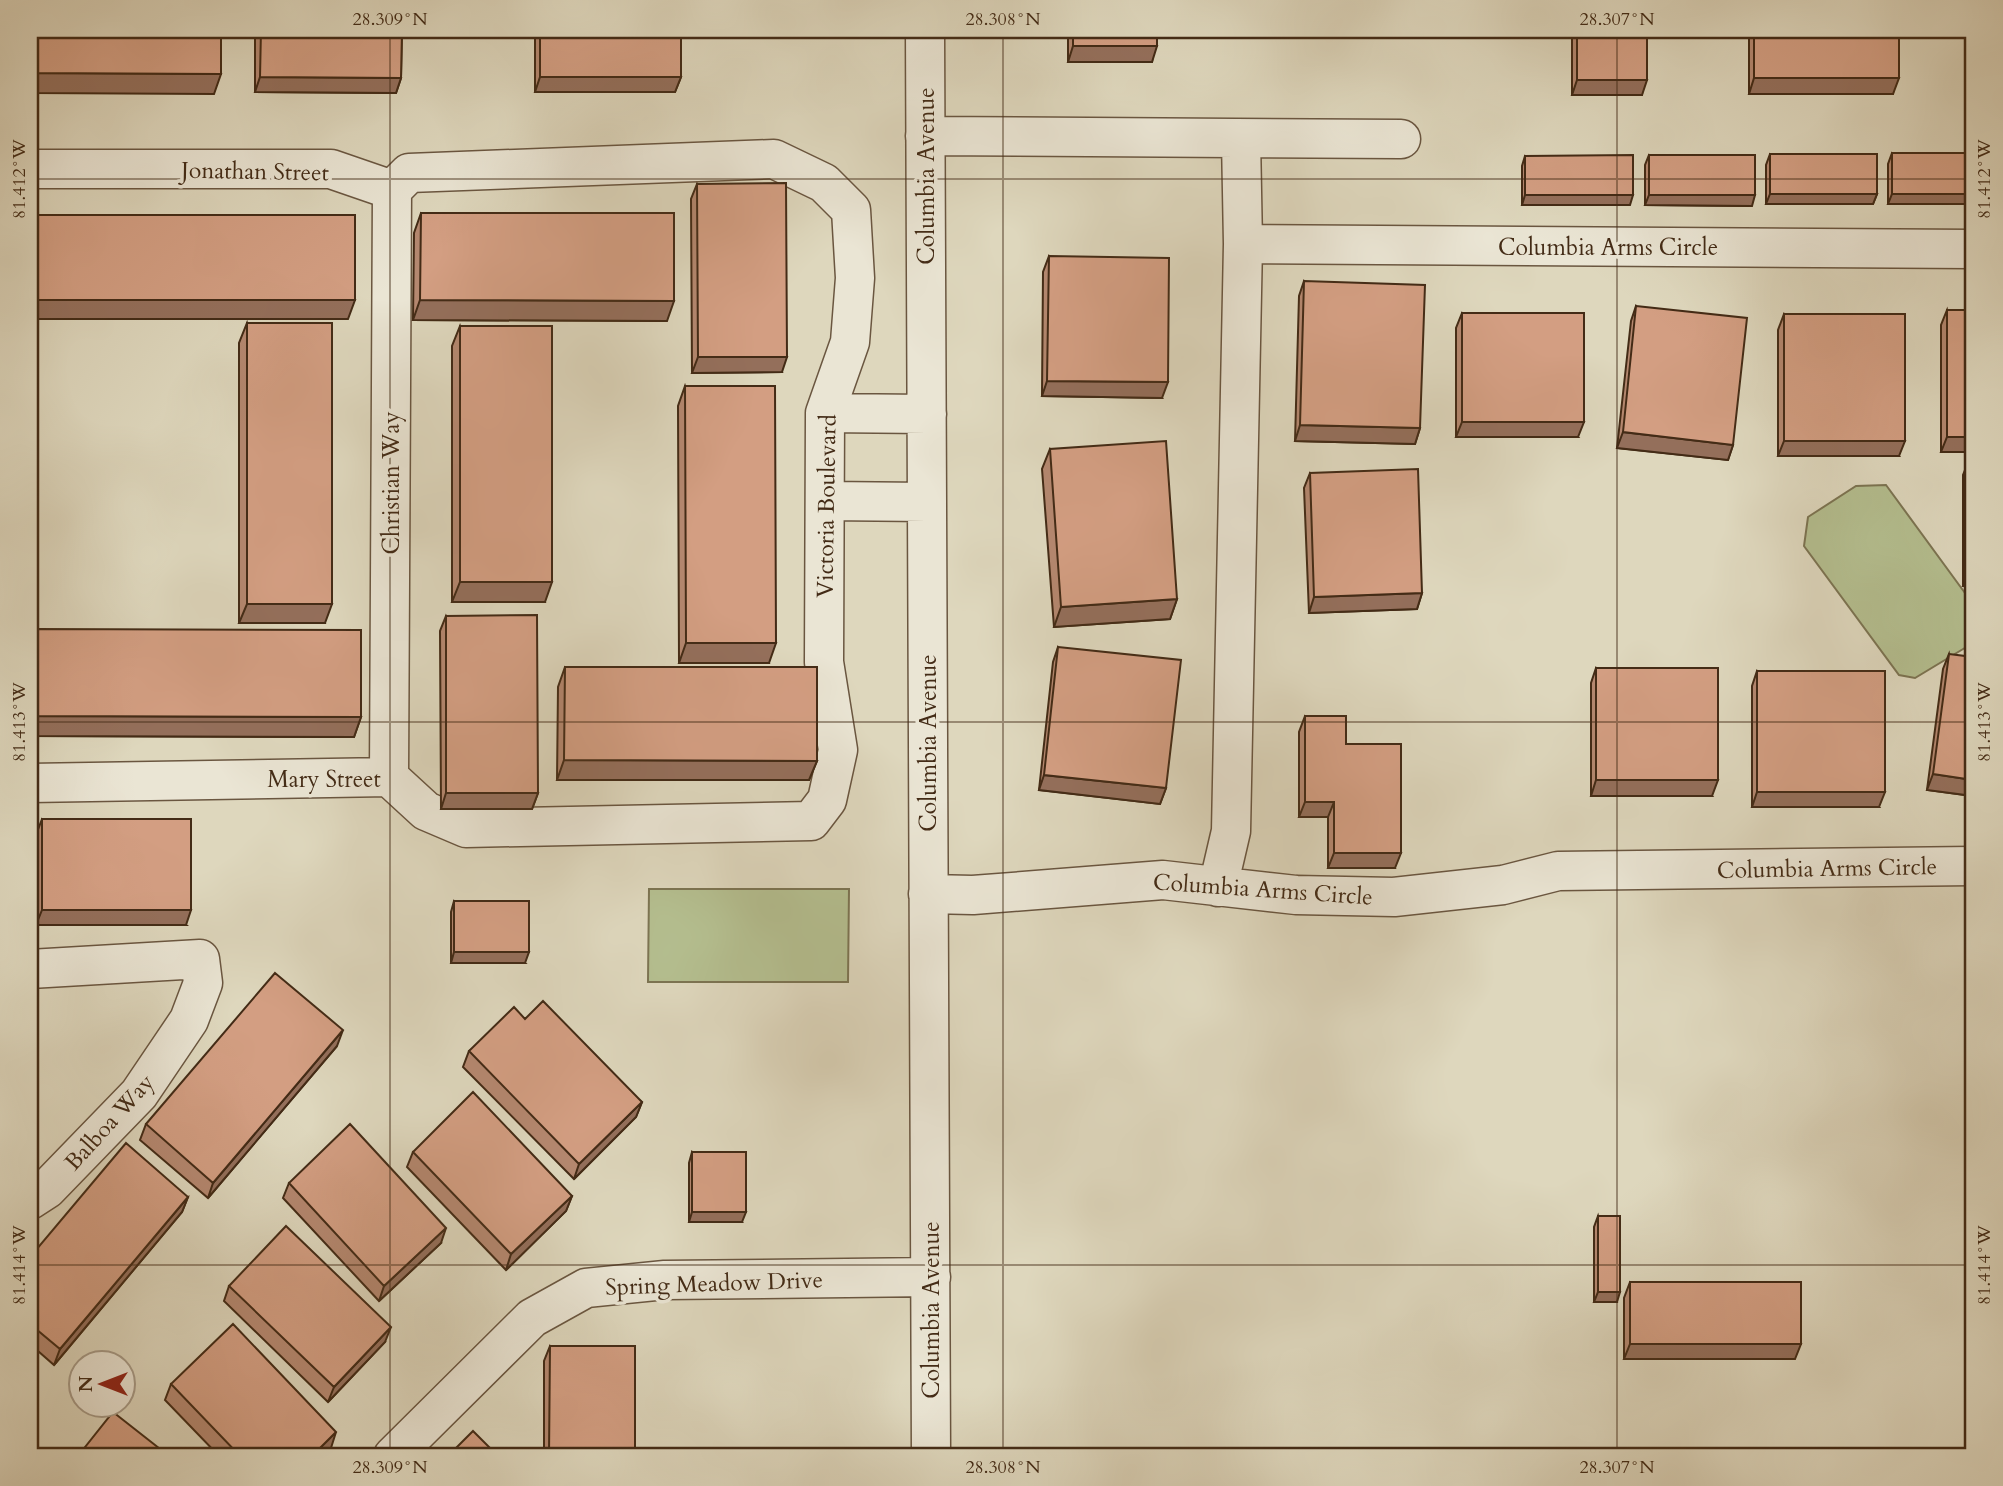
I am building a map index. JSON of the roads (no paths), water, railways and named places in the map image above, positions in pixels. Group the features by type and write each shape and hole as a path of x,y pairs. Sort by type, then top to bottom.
{"street":[{"name":"Columbia Avenue","path":"925,30 931,1456"},
{"path":"925,136 1401,139"},
{"path":"1218,887 1231,831 1243,244 1241,139"},
{"name":"Victoria Boulevard","path":"392,190 409,173 774,159 824,183 851,210 855,278 850,342 825,413 824,662 838,750 827,800 812,820"},
{"name":"Jonathan Street","path":"30,169 331,169 392,190"},
{"name":"Christian Way","path":"388,777 392,190"},
{"name":"Columbia Arms Circle","path":"1243,244 1973,250"},
{"path":"825,413 927,414"},
{"path":"826,501 927,502"},
{"name":"Mary Street","path":"30,783 388,777 426,811 466,828 812,820"},
{"name":"Columbia Arms Circle","path":"928,894 973,895 1163,880 1296,895 1394,897 1503,885 1558,870 1973,866"},
{"name":"Balboa Way","path":"30,969 200,959 203,983 189,1020 139,1094 47,1189 30,1200"},
{"name":"Spring Meadow Drive","path":"393,1456 532,1318 586,1288 665,1280 931,1277"}]}
